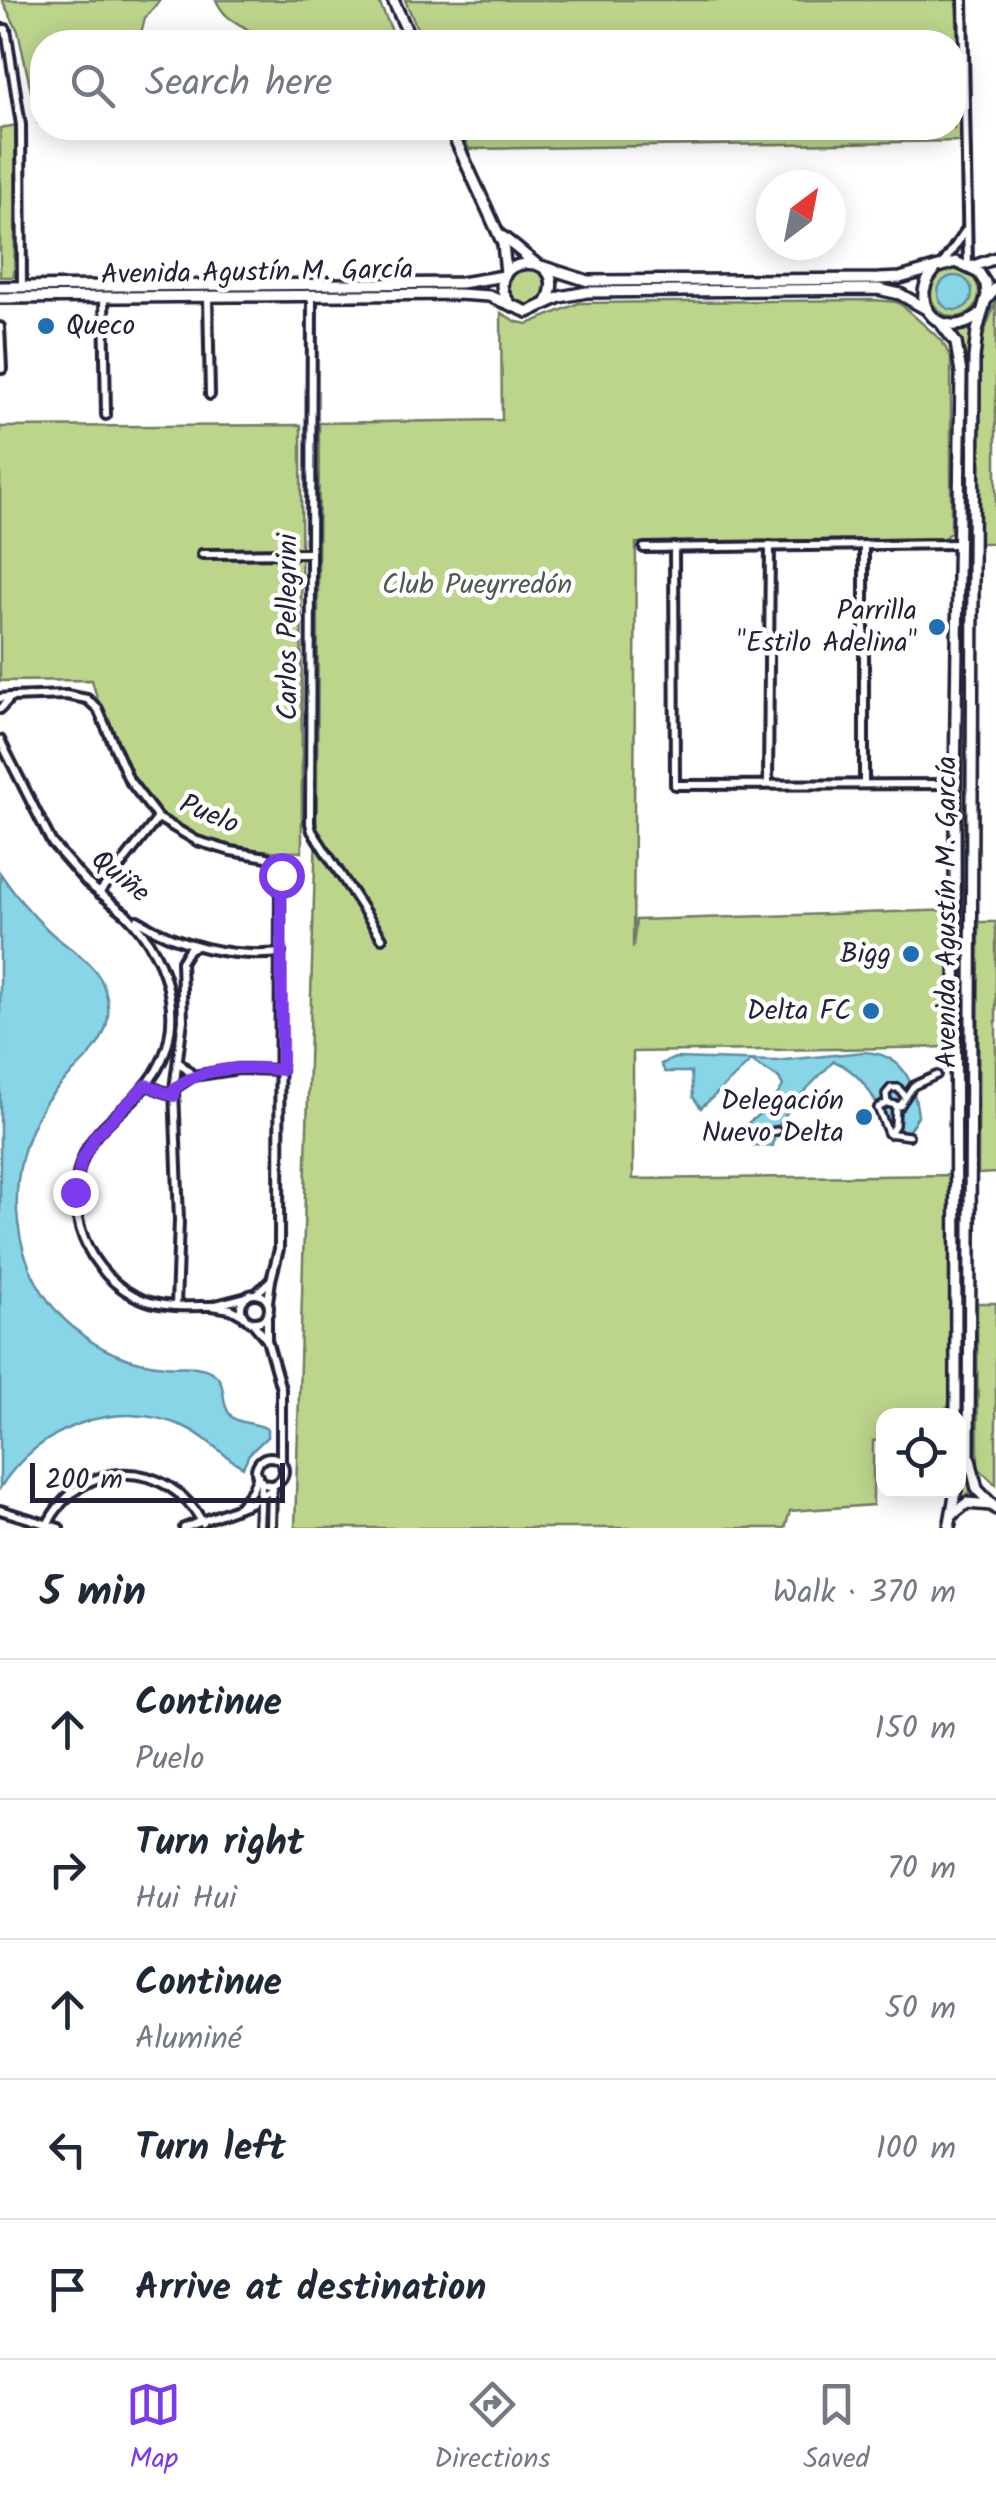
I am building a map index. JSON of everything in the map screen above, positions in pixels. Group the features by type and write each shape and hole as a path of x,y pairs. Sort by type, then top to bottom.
{"main road":[{"path":"392,0 406,30"},
{"path":"455,140 506,250 504,295 512,307 528,312 587,292 878,289 900,294 949,325 967,324 982,312 986,300 986,284 969,266 956,262 879,279 606,282 569,277 538,264 518,263 505,275"},
{"path":"497,232 546,271 552,286 546,304"},
{"path":"969,266 996,258"},
{"path":"928,310 924,302 925,283 939,268"},
{"name":"Avenida Agustín M. García","path":"0,288 461,282 505,275"},
{"path":"986,300 996,288"},
{"name":"Avenida Agustín M. García","path":"0,298 475,294 512,307"},
{"name":"Avenida Agustín M. García","path":"982,312 974,351 968,1456 973,1480 994,1508"},
{"name":"Avenida Agustín M. García","path":"940,322 956,343 960,358 955,784 956,1408"},
{"path":"949,1528 955,1498"},
{"path":"953,1514 976,1501 994,1508"}],"street":[{"path":"963,0 963,30"},
{"path":"0,29 6,29 21,124 22,287"},
{"path":"965,140 969,266"},
{"path":"939,268 958,247 966,229"},
{"name":"Carlos Pellegrini","path":"312,295 312,831 382,938"},
{"path":"208,296 210,395"},
{"path":"104,297 106,415"},
{"path":"0,327 2,369"},
{"path":"644,548 959,544"},
{"path":"768,784 770,546"},
{"path":"864,546 864,784"},
{"path":"674,547 675,785 955,784"},
{"path":"202,554 311,553"},
{"name":"Puelo","path":"11,697 79,696 93,703 129,780 158,818 197,841 277,862 281,875 279,1250 268,1303"},
{"path":"0,698 11,697"},
{"path":"0,708 11,697"},
{"name":"Quiñe","path":"0,740 52,843 98,893 125,913 173,938 240,954 281,952"},
{"path":"98,893 158,818"},
{"path":"125,913 155,950 169,983 170,1020 164,1054 146,1085 107,1121 87,1148 78,1176 75,1208 82,1236 104,1273 143,1300 231,1309 248,1319 262,1320 267,1314"},
{"path":"155,950 158,939 164,935"},
{"path":"173,938 181,962 183,1020 174,1093 179,1220 176,1306"},
{"path":"181,962 189,949 198,946"},
{"path":"178,1059 193,1076"},
{"path":"174,1093 193,1076 239,1069 282,1070"},
{"path":"889,1134 895,1125 896,1107 913,1086 936,1075"},
{"path":"146,1085 174,1093"},
{"path":"887,1103 886,1094 891,1088 898,1088 905,1096"},
{"path":"887,1103 896,1107"},
{"path":"887,1103 878,1108 889,1134"},
{"path":"746,1136 778,1131"},
{"path":"889,1134 909,1136"},
{"path":"267,1340 241,1306 271,1280"},
{"path":"184,1528 260,1497 283,1475 281,1389 267,1340 268,1303 252,1295 212,1306"},
{"path":"259,1526 258,1464 280,1442"},
{"path":"268,1457 281,1462"},
{"path":"46,1525 74,1489 118,1474 144,1476 170,1486 190,1500 203,1523"},
{"path":"259,1478 273,1486"},
{"path":"238,1508 259,1478"},
{"path":"271,1528 273,1486"},
{"path":"238,1508 254,1516 259,1526"},
{"path":"0,1510 58,1528"}],"green space":[{"path":"2,0 160,0 145,18 142,30 30,30 30,86 18,31"},
{"path":"216,0 378,0 392,30 249,30 221,9"},
{"path":"405,0 956,0 957,30 418,30"},
{"path":"17,125 14,277 0,277 0,128"},
{"path":"465,140 963,141 469,149"},
{"path":"528,269 541,275 547,288 541,301 528,307 515,301 509,288 515,275"},
{"path":"955,269 972,276 979,293 972,310 955,317 938,310 931,293 938,276"},
{"path":"996,301 996,543 977,543 977,351"},
{"name":"Club Pueyrredón","path":"896,302 942,341 951,358 951,532 944,538 636,543 633,948 636,920 956,910 957,1047 633,1052 633,1179 957,1175 949,1405 876,1408 873,1505 790,1511 785,1528 295,1528 317,797 319,423 502,420 501,313 528,324 579,303"},
{"path":"976,325 968,361 963,1408 966,362 954,334"},
{"path":"301,425 302,852 256,850 218,843 186,831 160,813 138,789 120,760 92,680 0,681 0,427"},
{"path":"979,922 996,922 996,1173 978,1174"},
{"path":"977,1303 996,1303 996,1485 978,1468"},
{"path":"966,1473 972,1493 966,1496"}],"water":[{"path":"955,276 967,281 972,293 967,305 955,310 943,305 938,293 943,281"},
{"path":"0,873 35,917 96,972 105,990 108,1009 100,1040 45,1103 31,1131 21,1161 17,1192 24,1252 36,1281 53,1306 85,1337 117,1355 165,1366 199,1368 216,1376 232,1417 267,1429 267,1437 249,1454 243,1467 185,1427 159,1418 107,1417 82,1423 36,1448 0,1488"},
{"path":"864,1052 889,1058 910,1081 918,1116 907,1133 890,1131 862,1081 834,1061 794,1102 776,1129 773,1146 752,1145 747,1138 748,1123 771,1105 783,1086 779,1078 751,1061 701,1108 693,1097 691,1072 665,1072 661,1064 675,1058 775,1061"}],"place":[{"name":"Queco","path":"46,326"},
{"name":"Parrilla \"Estilo Adelina\"","path":"937,627"},
{"name":"Bigg","path":"911,954"},
{"name":"Delta FC","path":"871,1011"},
{"name":"Delegación Nuevo Delta","path":"864,1117"}],"route":[{"path":"75,1192 87,1148 107,1121 146,1085 174,1096 174,1089 193,1076 239,1069 282,1070 281,875"}]}
